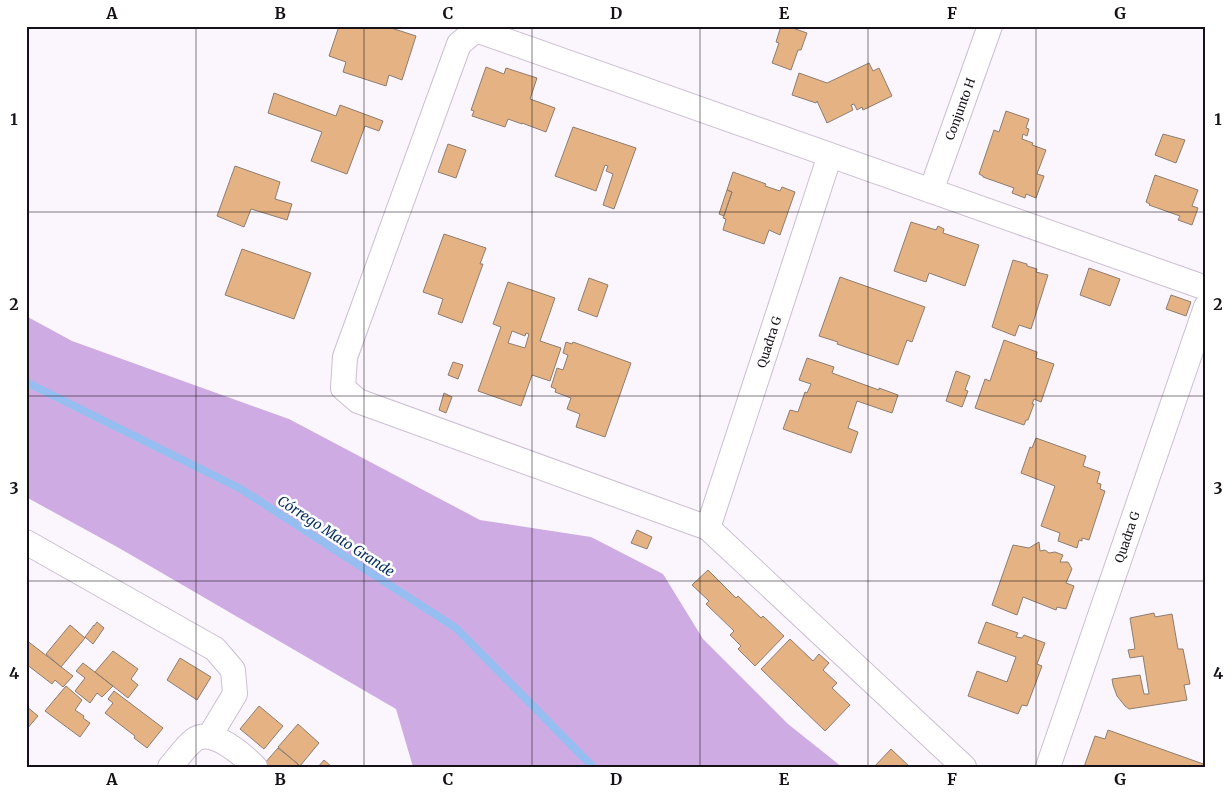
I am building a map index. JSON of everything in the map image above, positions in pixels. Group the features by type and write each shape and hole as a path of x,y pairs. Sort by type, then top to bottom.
{"street":[{"name":"Conjunto H","path":"931,191 990,26"},
{"path":"964,767 708,528 358,401 343,388 346,357 459,44 476,30 1206,288"},
{"name":"Quadra G","path":"708,528 830,155"},
{"name":"Quadra G","path":"1048,767 1206,307"},
{"path":"26,542 215,649 233,670 235,694 209,737"},
{"path":"170,767 194,740 201,737 220,740 255,767"}],"shaded area":[{"path":"26,316 72,341 289,419 480,520 591,537 663,574 703,639 788,724 842,767 413,767 396,709 119,548 26,497"}],"building":[{"path":"339,26 385,26 416,36 402,80 389,75 386,86 343,72 346,62 329,56"},
{"path":"781,26 787,26 807,33 801,50 798,50 791,70 772,63 779,43 776,42"},
{"path":"869,63 873,71 879,68 892,96 863,110 862,107 857,110 854,104 851,105 853,110 827,123 817,101 816,103 792,95 799,73 827,83"},
{"path":"486,67 504,74 506,68 537,78 530,99 555,108 546,132 508,119 505,127 472,116 474,111 471,110"},
{"path":"274,93 336,116 340,105 383,121 379,131 365,126 347,174 311,161 322,132 268,113"},
{"path":"1006,111 1029,119 1026,128 1029,129 1027,136 1023,134 1022,139 1046,150 1037,174 1044,176 1036,198 1026,194 1025,198 1012,193 1014,188 979,174 994,130 999,132"},
{"path":"573,127 636,148 614,209 603,205 613,174 606,171 608,166 605,165 596,191 555,176"},
{"path":"1163,134 1185,140 1176,163 1155,155"},
{"path":"448,144 466,150 456,178 438,172"},
{"path":"235,166 280,182 275,199 292,204 287,220 251,209 244,227 217,216"},
{"path":"733,172 780,191 782,187 795,192 780,235 769,230 764,244 723,230 726,219 723,218 732,192 727,190"},
{"path":"1155,175 1198,190 1192,206 1198,208 1192,225 1178,220 1180,216 1149,205 1146,202"},
{"path":"727,190 732,192 724,216 719,214"},
{"path":"911,222 936,230 938,226 944,229 943,233 979,245 965,286 929,273 926,282 894,271"},
{"path":"444,234 486,248 480,264 483,264 462,323 438,314 443,299 423,292"},
{"path":"242,249 311,273 294,319 225,295"},
{"path":"1013,260 1037,269 1036,272 1048,275 1031,329 1019,325 1015,336 992,327"},
{"path":"1089,268 1120,279 1110,306 1080,295"},
{"path":"840,277 925,307 912,342 907,340 898,365 819,336"},
{"path":"589,278 608,285 597,317 578,310"},
{"path":"508,282 555,298 540,341 561,348 550,381 532,375 521,406 478,391 501,327 493,324","holes":["512,331 525,336 526,333 529,334 525,348 508,343"]},
{"path":"1171,295 1191,302 1186,316 1166,309"},
{"path":"1004,340 1037,352 1036,358 1054,364 1041,402 1034,399 1028,420 1026,420 1024,425 975,408 985,379 990,381"},
{"path":"566,342 572,344 573,342 631,363 605,437 576,427 580,414 567,409 571,398 555,392 556,389 551,387 557,368 563,370 568,355 563,353"},
{"path":"807,358 834,367 832,373 898,395 892,413 857,401 848,428 858,432 851,453 783,429 790,410 798,412 805,392 807,393 811,384 799,380"},
{"path":"453,362 463,365 458,379 448,375"},
{"path":"956,371 970,376 965,390 968,391 962,407 946,401"},
{"path":"444,393 452,397 446,413 439,410"},
{"path":"1036,438 1086,456 1083,466 1100,472 1097,483 1101,484 1100,489 1105,491 1089,540 1082,538 1082,541 1079,540 1077,548 1058,541 1060,533 1041,526 1055,486 1021,473 1030,447 1032,448"},
{"path":"637,530 652,537 647,549 631,543"},
{"path":"1039,542 1040,551 1045,550 1049,553 1055,552 1063,555 1060,562 1068,562 1072,569 1066,583 1074,586 1066,609 1057,607 1056,610 1023,597 1017,615 992,605 1013,545 1029,548"},
{"path":"708,570 736,598 738,596 761,618 763,616 784,636 755,666 738,649 741,646 730,635 734,631 706,604 709,601 692,585"},
{"path":"1154,613 1155,617 1172,614 1178,649 1183,649 1190,684 1184,685 1187,700 1129,709 1117,696 1112,679 1140,675 1144,694 1149,694 1143,656 1130,658 1128,650 1135,649 1130,618"},
{"path":"97,622 104,628 93,644 85,637"},
{"path":"986,622 1018,633 1016,637 1022,638 1024,635 1045,643 1037,664 1042,666 1027,706 1022,705 1018,714 968,696 977,671 1007,682 1016,657 978,643"},
{"path":"70,625 85,638 61,667 46,654"},
{"path":"790,639 813,661 819,654 829,663 823,670 837,683 832,688 850,705 825,731 761,669"},
{"path":"26,640 73,676 63,687 55,680 52,684 26,664"},
{"path":"113,651 138,669 131,679 138,685 128,698 95,672"},
{"path":"180,658 211,677 197,700 167,680"},
{"path":"83,663 113,686 102,697 97,693 90,703 75,691 85,678 76,671"},
{"path":"66,686 82,700 75,710 90,723 80,737 45,711"},
{"path":"114,691 163,728 147,748 134,738 135,736 105,713 113,703 108,699"},
{"path":"26,706 38,716 26,730"},
{"path":"259,706 283,726 264,749 240,729"},
{"path":"298,724 319,743 300,766 278,747"},
{"path":"1108,730 1206,765 1206,767 1084,767 1095,736 1105,739"},
{"path":"278,748 298,764 296,767 267,767 264,764"},
{"path":"891,749 910,767 874,767"},
{"path":"324,760 332,767 318,767"}],"waterway":[{"name":"Córrego Mato Grande","path":"26,382 241,489 456,628 593,767"}]}
